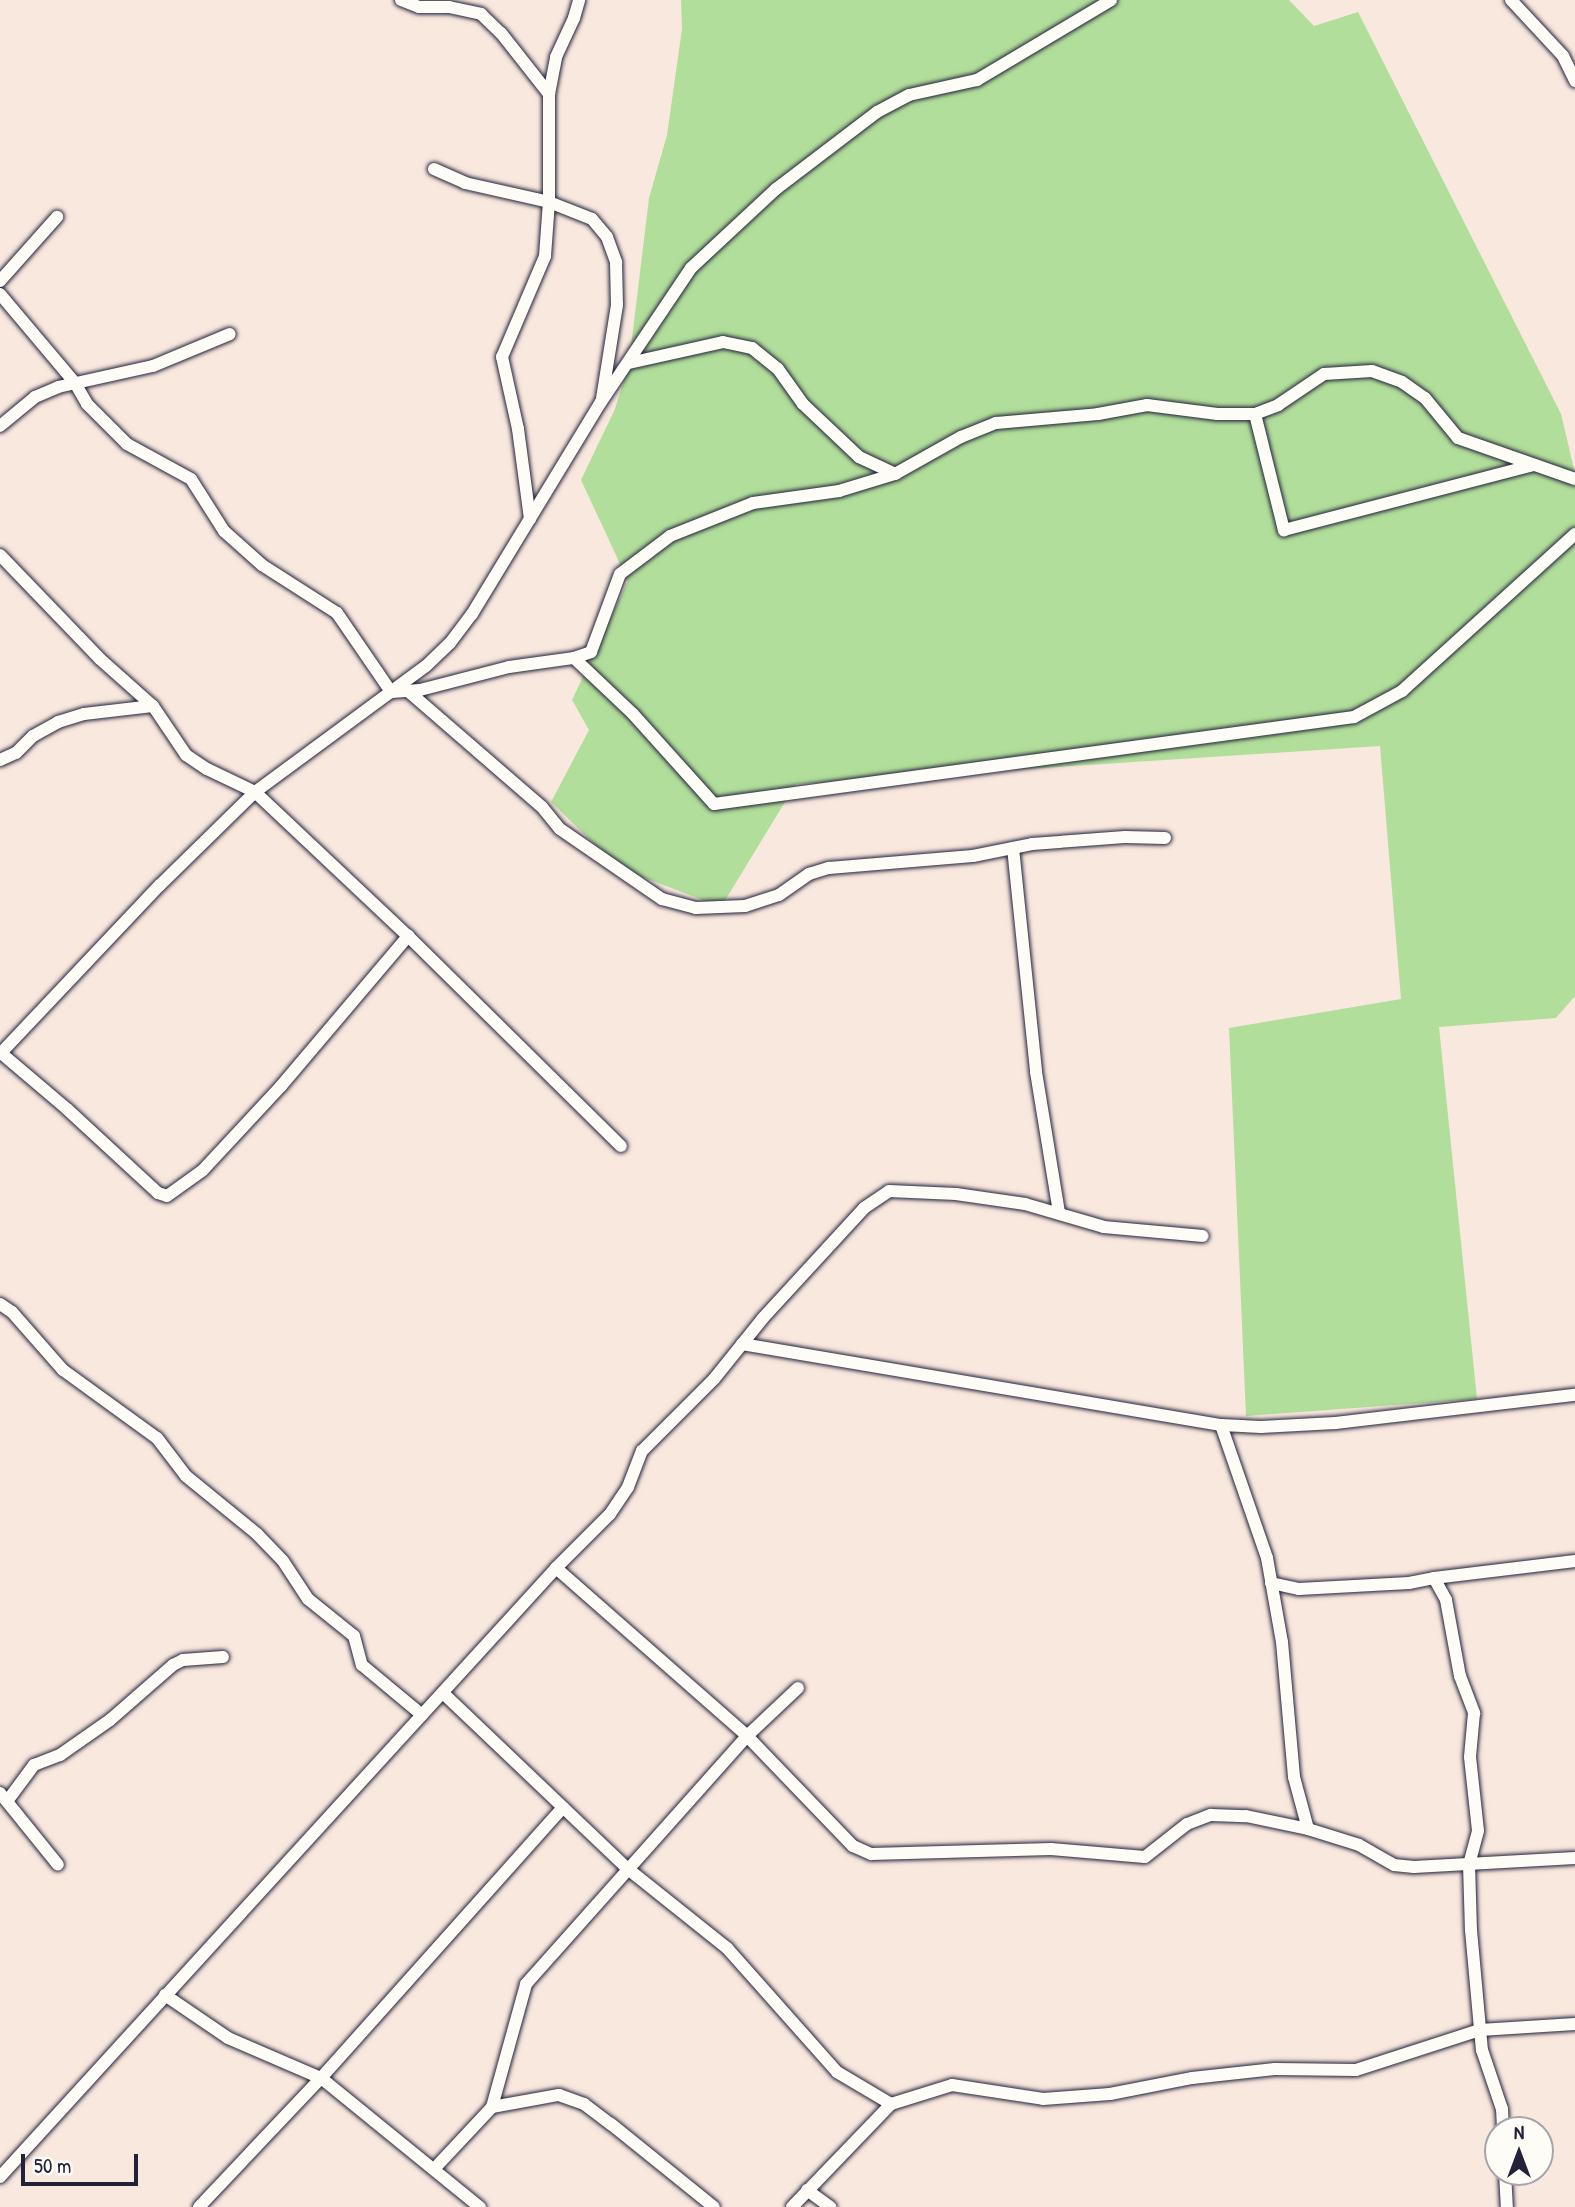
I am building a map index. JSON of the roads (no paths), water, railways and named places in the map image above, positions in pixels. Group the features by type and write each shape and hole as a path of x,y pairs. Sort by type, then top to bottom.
{"street":[{"path":"401,0 419,7 449,7 481,14 501,33 549,94"},
{"path":"530,519 518,429 502,357 545,256 550,202 549,94 556,57 575,18 579,0"},
{"path":"408,936 221,1151 191,1182 167,1196 158,1193 67,1109 0,1054 160,885 256,792 391,692 450,643 601,402 691,268 776,189 877,112 908,95 977,80 1111,0"},
{"path":"1511,0 1563,56 1575,81"},
{"path":"435,169 465,183 550,202 592,219 607,237 616,262 617,305 601,402"},
{"path":"0,281 57,217"},
{"path":"0,294 75,383 87,404 127,444 191,479 224,531 262,565 337,613 391,692"},
{"path":"0,426 35,397 75,383 153,366 230,334"},
{"path":"629,363 723,342 752,348 778,369 803,404 859,457 895,474"},
{"path":"391,692 408,691 509,667 574,659 591,652 620,574 670,536 753,503 838,491 895,474 961,437 996,423 1098,414 1147,405 1217,414 1255,414 1278,405 1324,374 1372,372 1402,382 1425,398 1458,438 1575,479"},
{"path":"1255,414 1284,530 1536,464"},
{"path":"574,659 633,714 714,804 1354,717 1402,691 1575,534"},
{"path":"0,555 100,659 153,706 186,755 207,769 256,792 408,936 621,1146"},
{"path":"408,691 542,807 560,829 662,899 696,908 745,905 779,895 809,874 829,868 973,856 1013,848 1125,837 1165,838"},
{"path":"0,760 16,753 33,736 58,722 84,714 153,706"},
{"path":"1013,848 1036,1072 1059,1213"},
{"path":"0,2177 556,1568 610,1514 628,1487 642,1451 714,1380 742,1344 864,1208 889,1191 956,1194 1025,1204 1104,1227 1203,1236"},
{"path":"0,1304 12,1312 63,1370 157,1438 186,1476 257,1534 283,1561 308,1599 354,1636 362,1665 422,1715"},
{"path":"742,1344 1221,1425 1261,1427 1335,1423 1575,1395"},
{"path":"1221,1425 1267,1558 1282,1642 1294,1777 1308,1829"},
{"path":"1271,1583 1299,1589 1409,1583 1575,1561"},
{"path":"556,1568 747,1736 853,1846 871,1854 1051,1849 1145,1857 1187,1824 1211,1815 1246,1816 1308,1829 1359,1845 1394,1865 1575,1858"},
{"path":"1434,1578 1446,1600 1460,1676 1474,1713 1470,1757 1478,1831 1469,1864 1471,1930 1482,2050 1502,2116"},
{"path":"58,1865 4,1796 34,1765 60,1755 110,1720 173,1665 183,1660 223,1657"},
{"path":"436,2168 492,2107 526,1984 747,1736 798,1688"},
{"path":"443,1693 628,1869 727,1948 837,2072 891,2104"},
{"path":"200,2207 321,2078 563,1807"},
{"path":"165,1995 228,2038 321,2078 436,2168 480,2207"},
{"path":"792,2207 891,2104 952,2085 1043,2099 1110,2094 1192,2078 1275,2069 1356,2070 1480,2030 1575,2024"},
{"path":"492,2107 559,2095 570,2098 611,2124 714,2207"},
{"path":"1506,2186 1507,2207"},
{"path":"807,2190 830,2207"}]}
